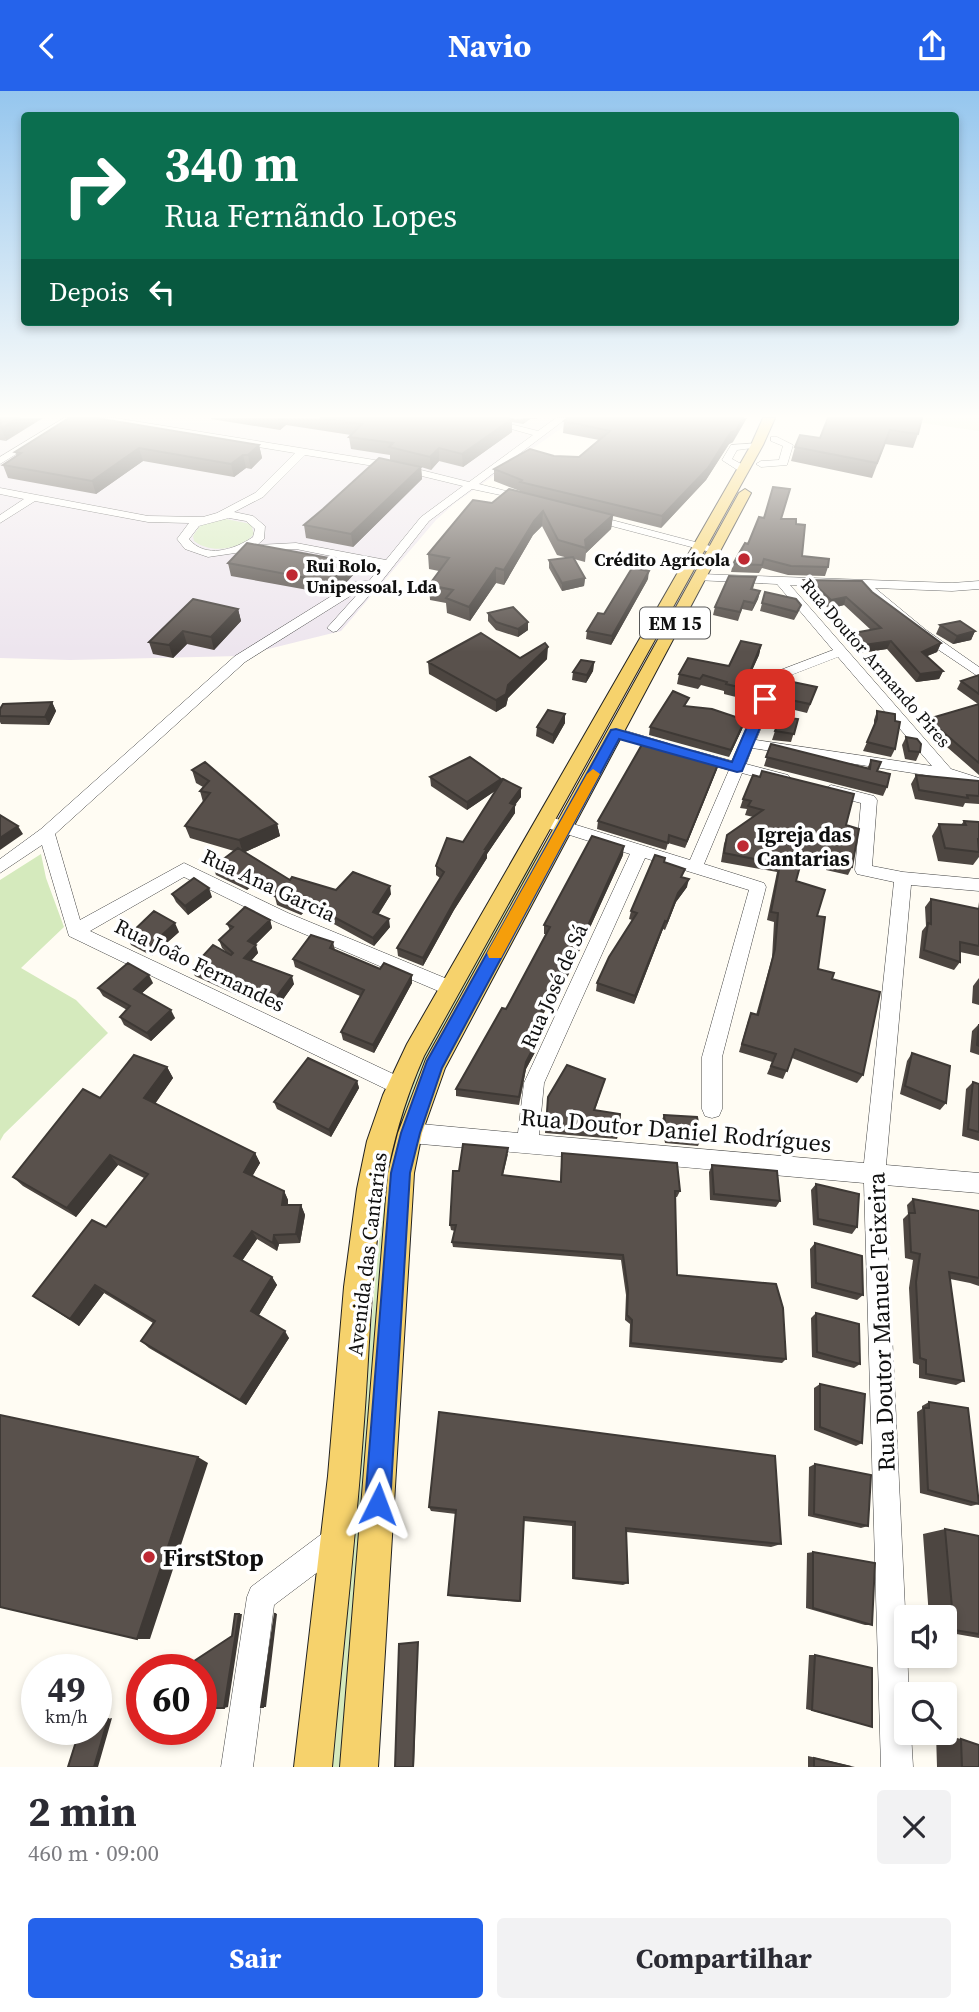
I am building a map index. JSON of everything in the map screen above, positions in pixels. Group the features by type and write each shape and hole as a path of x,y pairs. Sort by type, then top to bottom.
{"main road":[{"name":"Avenida das Cantarias","path":"359,1767 401,1173 410,1133 433,1066 698,546 727,496"},
{"name":"Avenida das Cantarias","path":"313,1767 337,1540 362,1257 372,1175 387,1111 397,1085 450,988 616,733 743,496"},
{"path":"692,592 691,579 703,553 698,546"}],"street":[{"path":"0,520 6,511 35,496"},
{"path":"36,496 148,519 203,520"},
{"path":"183,539 189,528 257,496"},
{"path":"243,549 258,539 259,496"},
{"path":"333,628 373,584 425,519 456,496"},
{"path":"513,496 534,502"},
{"path":"573,512 714,550"},
{"path":"218,516 240,516 296,546"},
{"path":"148,519 183,539 193,550 204,553 296,546 389,564"},
{"path":"699,578 782,583 979,586"},
{"name":"Rua Doutor Armando Pires","path":"782,583 946,773 979,783"},
{"path":"0,867 47,833 240,659 358,586 373,584"},
{"path":"864,585 922,633 979,673"},
{"path":"695,867 775,677 841,651"},
{"path":"616,733 869,800 863,870 903,878 979,885"},
{"path":"747,743 946,773"},
{"path":"554,825 758,887 712,1057 712,1109"},
{"path":"47,833 75,931"},
{"name":"Rua José de Sá","path":"527,1145 534,1083 640,850"},
{"name":"Rua Ana Garcia","path":"75,931 184,869 240,900 450,988"},
{"name":"Rua Doutor Manuel Teixeira","path":"897,1767 874,1173 903,878"},
{"name":"Rua João Fernandes","path":"75,931 397,1085"},
{"name":"Rua Doutor Daniel Rodrígues","path":"410,1133 979,1183"},
{"path":"237,1767 261,1597 337,1540"}],"shaded area":[{"path":"0,496 465,496 436,520 341,631 240,656 70,660 0,658"}],"green space":[{"path":"226,519 251,524 254,534 234,547 217,549 194,541 193,536 199,527"},
{"path":"536,850 542,852 425,1066 406,1110 397,1142 389,1141 428,1045"},
{"path":"41,854 46,878 64,927 21,968 76,1000 108,1033 4,1134 0,1141 0,880"},
{"path":"387,1155 395,1155 341,1767 330,1767"}],"building":[{"path":"337,496 390,496 351,534 304,525"},
{"path":"500,496 538,496 613,515 585,540 586,548 558,540 543,511 504,570 496,568 469,607 446,598 453,590 429,585 449,558 428,554 473,500 492,503"},
{"path":"579,496 681,496 662,516"},
{"path":"770,496 788,496 781,519 796,519 796,524 805,525 802,556 829,559 828,567 791,566 764,559 762,565 733,564 745,543 748,544 759,517 764,518"},
{"path":"247,543 351,562 342,573 328,582 228,563"},
{"path":"573,557 585,578 562,583 549,560"},
{"path":"632,568 649,571 612,636 587,631 598,613 604,614"},
{"path":"729,576 756,577 751,589 760,591 754,603 744,601 740,612 715,607"},
{"path":"804,580 862,581 872,592 941,643 922,652 943,671 920,674 891,641 864,645 854,633 881,628 846,597 831,600 813,583 811,587"},
{"path":"765,592 796,599 801,605 797,612 762,603"},
{"path":"193,599 238,609 211,637 183,631 169,645 149,642"},
{"path":"513,607 528,622 518,629 496,622 488,613"},
{"path":"960,621 975,631 957,636 940,625"},
{"path":"481,633 520,658 545,643 548,647 508,685 506,694 496,700 428,662"},
{"path":"741,641 761,645 750,672 759,675 755,691 703,675 700,679 679,674 688,658 729,666"},
{"path":"581,660 594,662 587,675 573,672"},
{"path":"979,675 979,694 961,681"},
{"path":"788,681 817,687 810,704 781,698"},
{"path":"673,691 689,698 684,706 712,709 745,720 731,750 650,727"},
{"path":"52,702 45,717 0,716 3,704"},
{"path":"979,704 979,763 928,719"},
{"path":"548,710 565,714 553,735 537,727"},
{"path":"877,711 895,714 895,721 900,722 895,749 867,742 877,719"},
{"path":"781,717 798,719 794,734 775,731"},
{"path":"906,737 917,739 921,744 920,752 909,751"},
{"path":"644,741 719,762 687,841 669,835 668,843 598,821"},
{"path":"771,744 870,769 871,760 881,762 877,771 890,774 887,787 766,757"},
{"path":"470,757 501,779 467,802 430,777"},
{"path":"205,762 277,824 239,840 185,826 210,793 200,791 209,781 192,770"},
{"path":"762,771 854,794 846,825 859,829 852,867 830,862 830,859 803,855 796,881 825,890 817,916 825,917 818,969 834,973 832,979 880,992 863,1075 795,1049 787,1071 771,1066 776,1054 742,1044 751,1013 758,1015 775,949 778,913 771,912 780,864 724,853 727,835 763,810 748,806 751,801 743,799 753,775 760,777"},
{"path":"916,775 979,781 979,796 967,795 968,798 919,790"},
{"path":"503,779 521,788 510,803 515,805 485,849 423,958 397,948 444,872 436,866 447,838 463,842"},
{"path":"0,815 18,826 0,838"},
{"path":"964,821 979,822 979,852 945,848 939,824 966,825"},
{"path":"592,836 624,846 567,972 560,969 538,1019 542,1020 537,1031 541,1033 526,1062 519,1097 456,1089 502,1008 506,1009 550,927 544,925"},
{"path":"238,848 290,880 292,877 336,890 353,872 390,886 373,912 389,919 373,938 319,909 303,903 298,906 274,896 278,892 249,877 244,882 213,867"},
{"path":"655,855 665,858 664,862 685,869 681,877 689,879 678,893 667,922 665,921 635,996 597,983 609,957 637,913 631,911"},
{"path":"194,878 209,888 185,906 172,894"},
{"path":"931,899 979,909 979,946 960,942 960,962 924,950 928,923 931,924"},
{"path":"245,907 270,920 248,941 256,945 244,958 292,976 271,1004 191,969 213,945 231,955 233,953 219,940 233,927 227,924"},
{"path":"154,911 175,923 148,948 127,937"},
{"path":"311,935 333,942 330,948 380,969 384,963 412,975 373,1045 341,1032 364,990 293,959"},
{"path":"128,963 149,975 134,989 171,1010 147,1033 120,1017 130,1006 98,988"},
{"path":"912,1053 950,1066 946,1103 905,1086"},
{"path":"134,1055 167,1067 144,1098 255,1153 244,1172 284,1191 282,1205 301,1205 296,1234 274,1235 273,1243 252,1231 234,1256 272,1277 251,1311 285,1331 240,1400 141,1341 155,1321 95,1285 70,1319 33,1296 92,1220 106,1227 148,1174 110,1155 67,1208 13,1177 83,1089 100,1098"},
{"path":"308,1058 357,1081 329,1130 274,1102"},
{"path":"567,1065 605,1079 594,1110 620,1114 619,1132 546,1126 548,1097"},
{"path":"973,1082 979,1084 979,1132 968,1129"},
{"path":"664,1115 697,1117 701,1139 667,1136"},
{"path":"463,1144 508,1148 502,1175 561,1182 562,1153 677,1163 680,1191 675,1191 677,1275 776,1284 783,1308 786,1359 631,1343 632,1320 627,1315 628,1290 623,1255 452,1242 456,1225 450,1225 453,1171 459,1171"},
{"path":"712,1165 777,1171 780,1201 714,1194"},
{"path":"816,1184 859,1194 857,1227 818,1219"},
{"path":"913,1199 979,1211 979,1278 949,1272 964,1381 926,1374 926,1360 920,1358 916,1282 920,1254 911,1252 909,1213 915,1213"},
{"path":"815,1243 862,1256 863,1295 816,1283"},
{"path":"816,1313 859,1324 860,1364 817,1352"},
{"path":"820,1384 865,1394 862,1443 820,1427"},
{"path":"929,1402 968,1408 979,1504 928,1490 924,1408 929,1408"},
{"path":"439,1412 775,1456 781,1544 626,1528 628,1583 574,1578 575,1522 524,1517 520,1601 448,1595 456,1510 429,1507"},
{"path":"0,1415 198,1457 137,1639 0,1607"},
{"path":"815,1464 871,1475 868,1526 814,1514"},
{"path":"945,1529 979,1536 979,1634 957,1630 957,1605 952,1605"},
{"path":"813,1552 875,1563 872,1625 813,1608"},
{"path":"275,1613 263,1707 261,1707"},
{"path":"235,1614 239,1614 224,1708 217,1708 217,1654 205,1654 232,1636"},
{"path":"418,1642 413,1767 395,1767 399,1644"},
{"path":"815,1655 872,1668 872,1727 812,1710"},
{"path":"961,1739 979,1745 979,1767 962,1767"},
{"path":"75,1745 100,1745 94,1767 68,1767"},
{"path":"814,1758 851,1767 814,1767"}],"slow traffic":[{"path":"495,953 593,774"}],"place":[{"name":"Crédito Agrícola","path":"744,559"},
{"name":"Rui Rolo, Unipessoal, Lda","path":"292,575"},
{"name":"Igreja das Cantarias","path":"743,846"},
{"name":"FirstStop","path":"149,1557"}],"route":[{"path":"378,1504 401,1173 410,1133 433,1066 616,733 737,767 765,699"}]}
